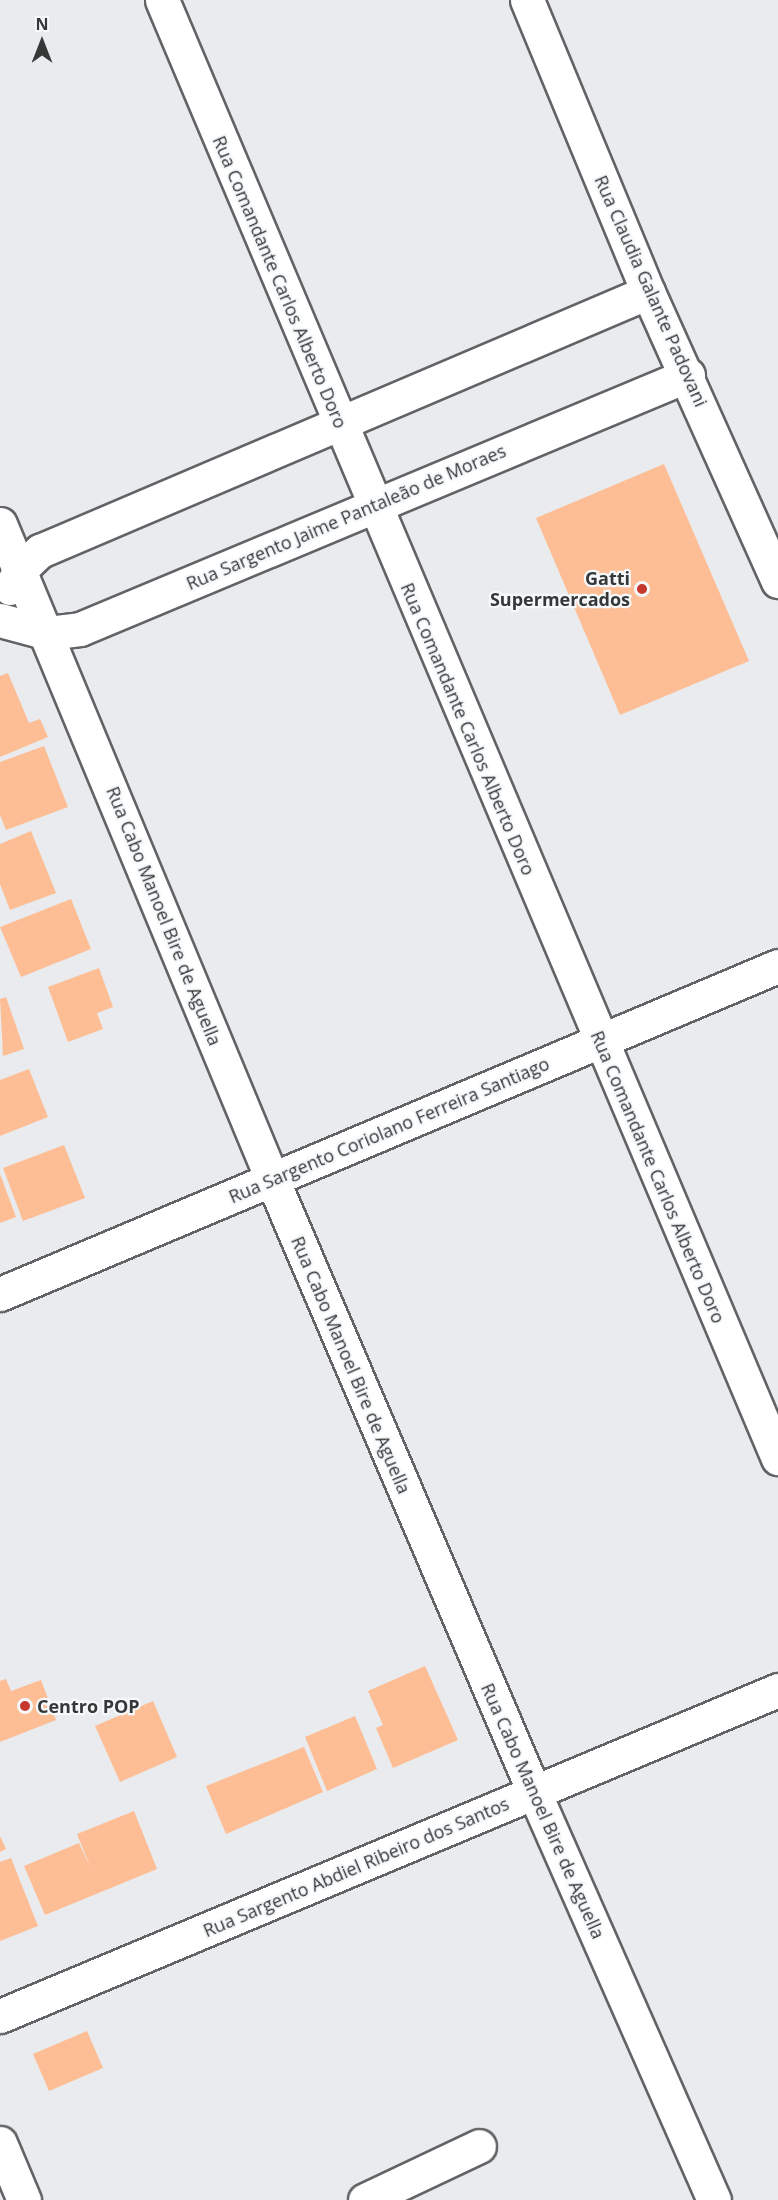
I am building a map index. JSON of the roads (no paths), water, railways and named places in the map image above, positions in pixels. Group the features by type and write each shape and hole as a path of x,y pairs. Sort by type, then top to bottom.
{"street":[{"name":"Rua Comandante Carlos Alberto Doro","path":"162,0 778,1458"},
{"name":"Rua Claudia Galante Padovani","path":"527,0 648,292 688,375 778,581"},
{"path":"0,608 20,570 40,551 648,292"},
{"name":"Rua Sargento Jaime Pantaleão de Moraes","path":"0,620 48,633 80,629 373,504 688,375"},
{"name":"Rua Cabo Manoel Bire de Aguella","path":"0,524 48,633 272,1179 534,1792 714,2200"},
{"name":"Rua Sargento Coriolano Ferreira Santiago","path":"0,1294 778,966"},
{"name":"Rua Sargento Abdiel Ribeiro dos Santos","path":"0,2016 778,1690"},
{"path":"0,2143 24,2200"},
{"path":"365,2200 479,2146"}],"place":[{"name":"Gatti Supermercados","path":"642,589"},
{"name":"Centro POP","path":"25,1706"}]}
